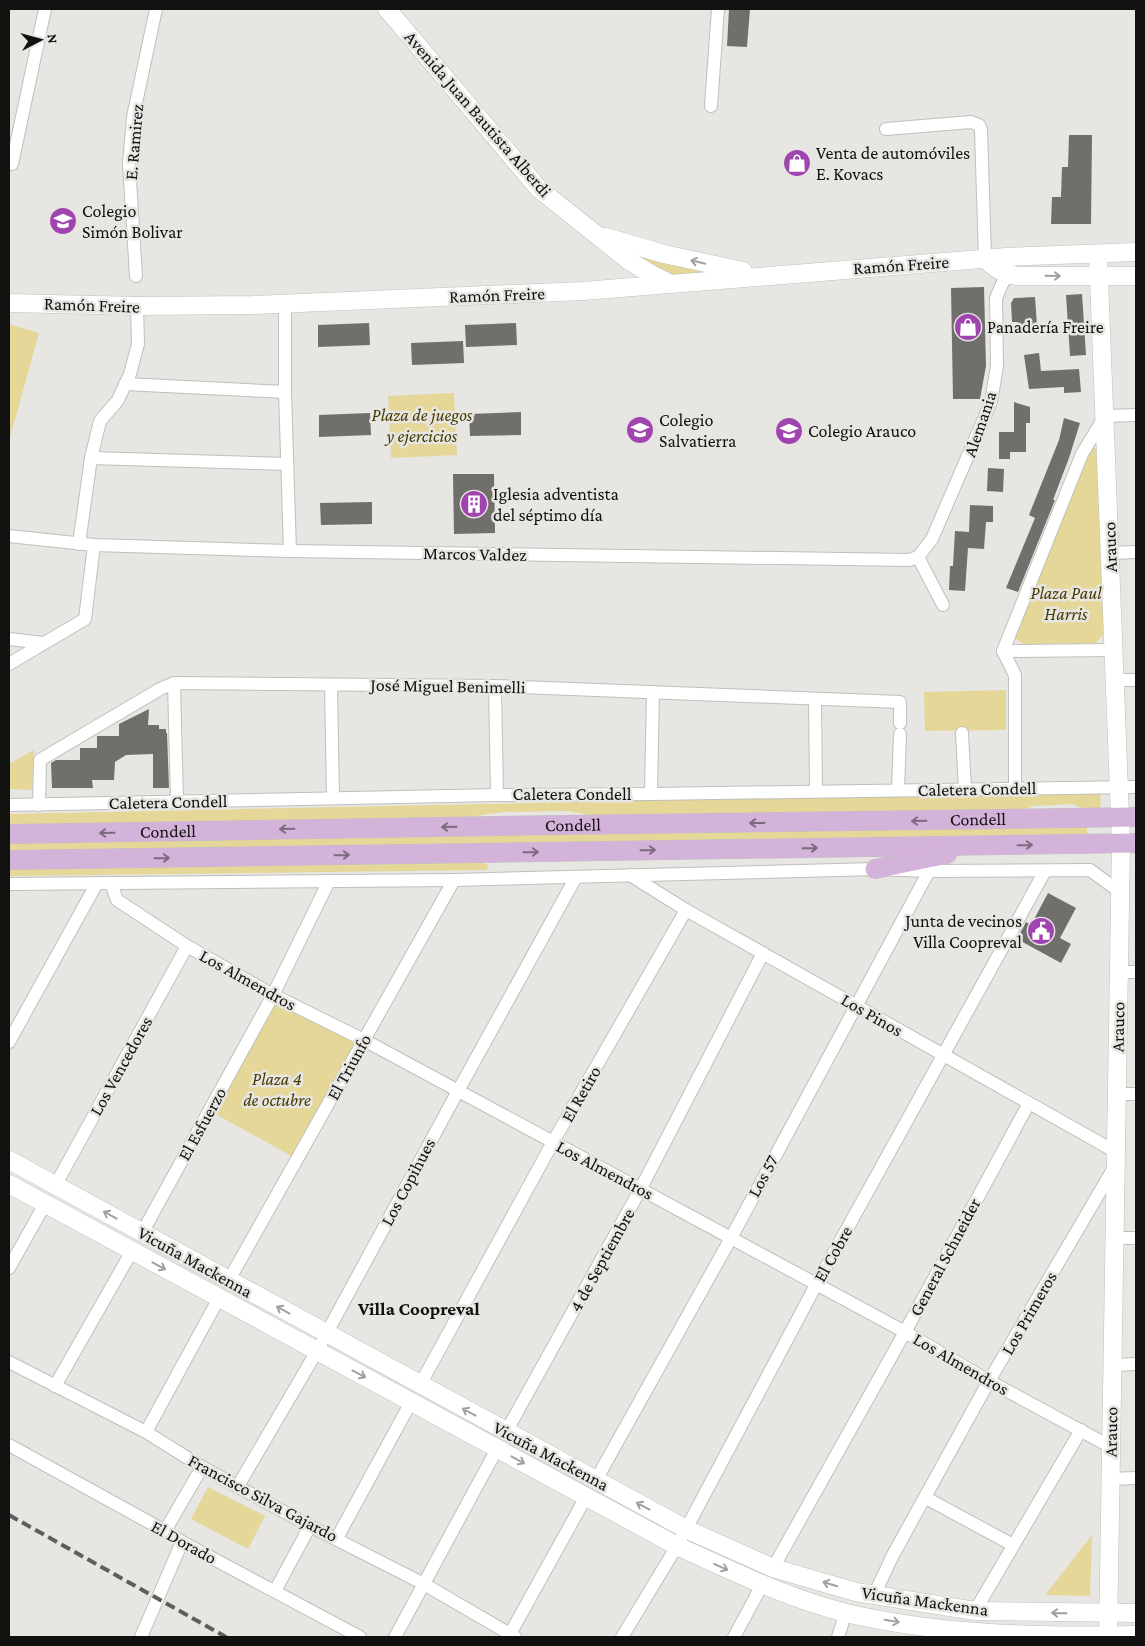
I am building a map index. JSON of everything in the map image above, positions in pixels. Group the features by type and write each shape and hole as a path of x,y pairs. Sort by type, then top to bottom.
{"main road":[{"name":"Avenida Juan Bautista Alberdi","path":"387,9 539,189 628,260 670,284"},
{"path":"590,231 628,244 705,264 736,270 781,274"},
{"name":"Ramón Freire","path":"9,303 137,306 285,304 573,291 984,259 1136,252"},
{"name":"Arauco","path":"1098,254 1114,680 1128,787 1129,843 1120,892 1128,972 1117,1094 1108,1636"},
{"path":"1008,275 1016,265 1032,256"},
{"path":"984,259 993,268 1008,275 1136,276"},
{"path":"621,288 628,260"},
{"name":"Condell","path":"9,834 1128,818"},
{"name":"Condell","path":"9,860 1129,843"},
{"path":"875,868 994,845"},
{"name":"Vicuña Mackenna","path":"9,1160 686,1529 773,1568 856,1592 975,1611 1136,1613"},
{"name":"Vicuña Mackenna","path":"9,1184 676,1546 762,1585 846,1612 946,1633 1049,1636 1136,1635"}],"street":[{"path":"12,164 45,9"},
{"name":"E. Ramirez","path":"136,276 129,164 134,117 156,9"},
{"path":"711,106 718,9"},
{"path":"886,129 971,122 978,126 981,130 984,259"},
{"name":"Alemania","path":"918,557 932,539 958,483 991,402 997,366 996,298 1008,275"},
{"path":"285,304 285,392 290,551"},
{"path":"79,544 91,458 100,421 118,400 130,374 138,344 137,306"},
{"path":"125,384 285,392"},
{"path":"1015,788 1015,675 1003,651 1082,454 1104,416 1136,415"},
{"path":"91,458 287,464"},
{"name":"Marcos Valdez","path":"9,536 94,545 290,551 892,561 909,560 918,557"},
{"path":"9,664 85,620 94,545"},
{"path":"1110,553 1136,552"},
{"path":"918,557 943,605"},
{"path":"9,639 44,643"},
{"path":"1003,651 1113,650"},
{"path":"1114,680 1136,680"},
{"path":"174,683 177,801"},
{"name":"José Miguel Benimelli","path":"39,805 40,760 160,689 174,683 495,686 900,702 898,790"},
{"path":"331,685 333,798"},
{"path":"495,686 497,795"},
{"path":"651,794 653,692"},
{"path":"815,699 816,791"},
{"path":"962,733 965,789"},
{"name":"Caletera Condell","path":"9,806 497,795 1128,787"},
{"path":"9,884 454,880 875,868 929,871 1090,870 1120,892"},
{"name":"Los 57","path":"596,1480 731,1238 855,1005 929,871"},
{"name":"El Cobre","path":"622,1637 686,1529 816,1285 1045,871"},
{"name":"Los Pinos","path":"630,875 686,910 942,1056 1029,1103 1116,1158"},
{"name":"Los Copihues","path":"238,1486 326,1334 576,877"},
{"name":"El Triunfo","path":"229,1280 454,880"},
{"name":"El Esfuerzo","path":"142,1233 273,995 329,881"},
{"path":"9,1042 96,883"},
{"name":"Los Almendros","path":"111,883 117,900 187,946 273,995 364,1040 1111,1446"},
{"name":"El Retiro","path":"420,1385 553,1142 686,910"},
{"name":"Los Vencedores","path":"56,1186 187,946"},
{"name":"4 de Septiembre","path":"506,1432 640,1190 764,954"},
{"path":"1117,1094 1136,1094"},
{"name":"General Schneider","path":"773,1568 1029,1103"},
{"name":"Los Primeros","path":"874,1595 893,1555 989,1381 1116,1158"},
{"path":"9,1268 45,1204"},
{"path":"1114,1238 1136,1238"},
{"path":"55,1386 132,1251"},
{"path":"146,1432 219,1298"},
{"name":"Francisco Silva Gajardo","path":"9,1362 146,1432 202,1467 310,1526 337,1538 424,1584 512,1636"},
{"path":"1112,1365 1136,1364"},
{"path":"337,1538 411,1402"},
{"path":"975,1611 1081,1430"},
{"name":"El Dorado","path":"9,1445 182,1542 360,1637"},
{"path":"394,1637 497,1449"},
{"path":"165,1531 202,1467"},
{"path":"1110,1479 1136,1478"},
{"path":"512,1636 586,1497"},
{"path":"926,1498 1013,1545"},
{"path":"275,1591 310,1526"},
{"path":"141,1637 182,1542"},
{"path":"734,1637 762,1585"},
{"path":"838,1637 846,1612"}],"green space":[{"path":"629,251 714,275 668,277"},
{"path":"9,324 39,333 9,441"},
{"name":"Plaza de juegos y ejercicios","path":"454,393 457,455 391,458 388,396"},
{"name":"Plaza Paul Harris","path":"1090,448 1095,448 1099,452 1106,623 1103,635 1096,643 1024,644 1016,639 1013,631"},
{"path":"1006,690 1006,730 925,731 924,692"},
{"path":"34,750 32,790 9,789 9,764"},
{"path":"1100,791 1101,811 1086,811 1073,804 1033,806 1022,811 594,816 568,811 503,812 456,819 9,826 9,814"},
{"path":"1087,825 1087,834 9,851 9,841"},
{"path":"448,858 488,864 487,870 9,876 9,864"},
{"name":"Plaza 4 de octubre","path":"276,999 357,1040 293,1157 212,1112"},
{"path":"208,1487 265,1516 248,1549 191,1519"},
{"path":"1092,1535 1090,1596 1045,1595"}],"building":[{"path":"729,9 750,9 747,47 727,46"},
{"path":"1069,135 1092,135 1091,224 1051,224 1052,197 1061,197 1062,167 1068,167"},
{"name":"Panadería Freire","path":"984,287 986,366 980,399 953,399 951,288"},
{"path":"1082,294 1086,355 1070,356 1066,295"},
{"path":"1035,297 1037,326 1018,327 1017,322 1012,322 1011,303 1014,298"},
{"path":"369,323 370,345 318,347 318,325"},
{"path":"516,323 517,345 466,347 465,325"},
{"path":"463,341 464,363 412,365 411,343"},
{"path":"1039,353 1041,371 1079,369 1081,392 1064,393 1064,387 1029,389 1024,355"},
{"path":"1014,402 1030,407 1030,423 1026,423 1026,452 1010,452 1010,459 999,459 999,432 1014,432"},
{"path":"521,412 521,435 470,436 469,414"},
{"path":"370,413 371,435 319,437 319,415"},
{"path":"1064,418 1080,423 1053,500 1055,500 1018,592 1006,588 1035,518 1029,515 1059,440"},
{"path":"988,468 1004,469 1003,492 987,491"},
{"name":"Iglesia adventista del séptimo día","path":"453,474 494,474 495,533 454,534"},
{"path":"372,502 372,524 321,525 320,503"},
{"path":"970,505 993,506 993,522 986,522 984,549 968,548 965,591 949,590 950,566 953,566 955,531 969,532"},
{"path":"149,709 148,725 159,725 159,729 166,729 169,788 153,788 153,754 126,755 115,762 114,780 92,780 93,788 52,788 51,763 56,760 80,760 80,748 97,748 97,736 119,736 119,724"},
{"name":"Junta de vecinos Villa Coopreval","path":"1048,893 1076,908 1060,938 1071,944 1061,963 1017,939 1026,922 1031,925"}],"railway":[{"path":"9,1515 226,1637"}],"place":[{"name":"Venta de automóviles E. Kovacs","path":"797,163"},
{"name":"Colegio Simón Bolivar","path":"63,221"},
{"name":"Panadería Freire","path":"968,327"},
{"name":"Colegio Salvatierra","path":"640,430"},
{"name":"Colegio Arauco","path":"789,431"},
{"name":"Iglesia adventista del séptimo día","path":"474,504"},
{"name":"Junta de vecinos Villa Coopreval","path":"1041,931"}],"district":[{"name":"Villa Coopreval","path":"419,1308"}]}
